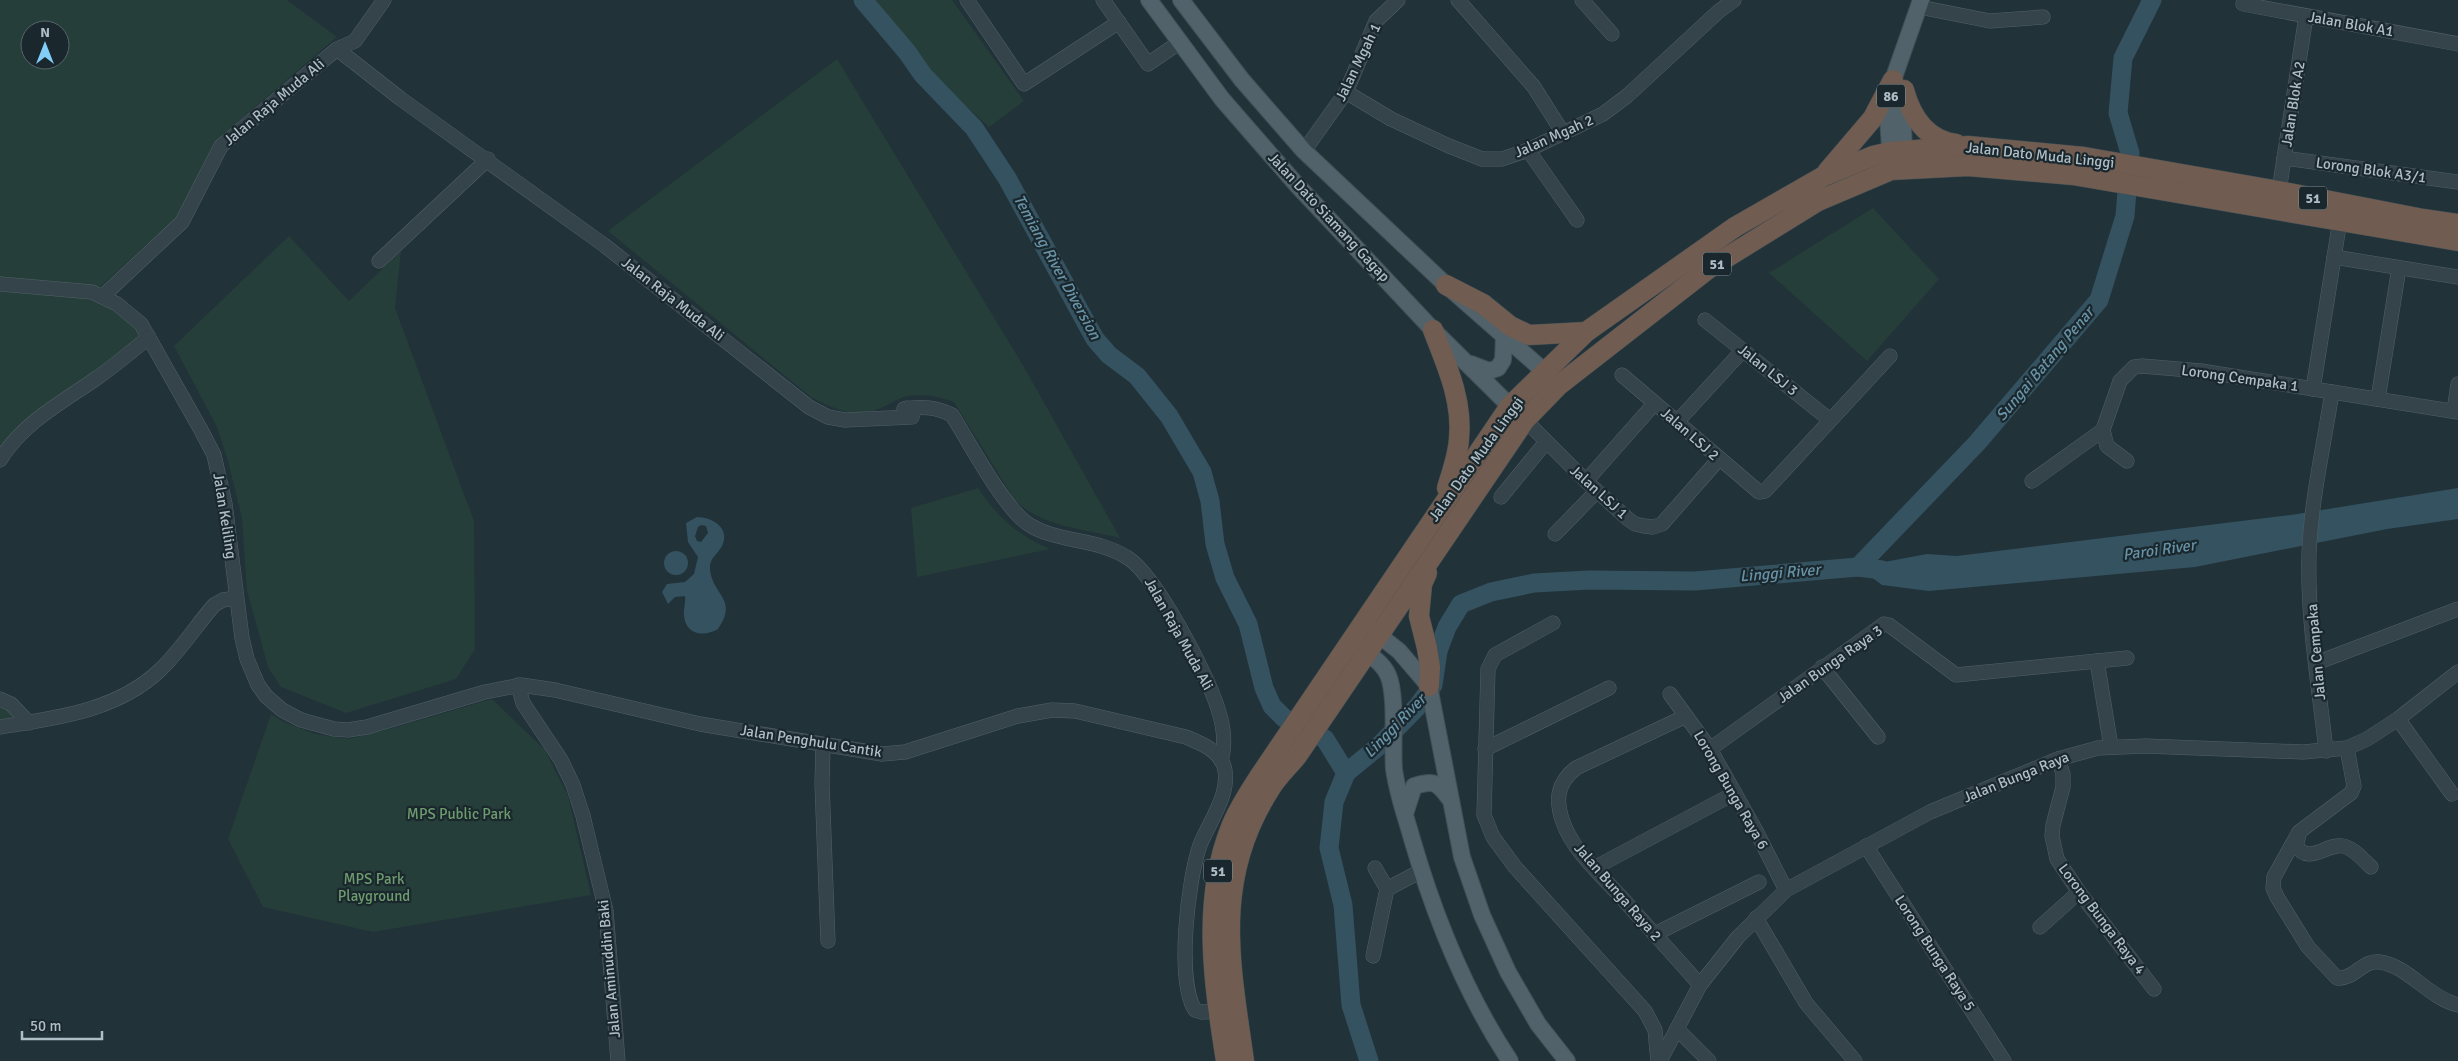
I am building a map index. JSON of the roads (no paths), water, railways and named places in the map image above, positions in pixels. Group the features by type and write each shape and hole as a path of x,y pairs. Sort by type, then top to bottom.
{"highway":[{"path":"1824,176 1898,85 1908,108 1918,124 1933,136 1950,143 1968,146"},
{"name":"Jalan Dato Muda Linggi","path":"1372,629 1434,555 1525,420 1560,386 1708,270 1818,202 1898,161 1968,146 2084,157 2169,181 2340,220 2457,237"},
{"name":"Jalan Dato Muda Linggi","path":"1244,1061 1213,967 1213,924 1217,879 1223,852 1244,802 1289,751 1372,629 1443,504 1510,406 1586,332 1751,217 1824,176 1873,156 1898,161 2279,191 2422,220 2457,237"},
{"path":"1446,285 1483,304 1510,326 1529,335 1586,332"},
{"path":"1434,330 1452,381 1458,408 1459,438 1443,504"},
{"path":"1429,686 1430,667 1419,616 1422,584 1434,555"},
{"name":"Jalan Dato Muda Linggi","path":"1226,1061 1228,1011"}],"main road":[{"name":"Jalan Dato Siamang Gagap","path":"1149,0 1222,99 1289,176 1434,330 1525,420"},
{"name":"Jalan Dato Siamang Gagap","path":"1181,0 1237,72 1304,151 1446,285 1560,386"},
{"name":"86","path":"1898,161 1888,118 1898,85 1906,43 1920,4"},
{"path":"1466,362 1489,371 1498,368 1503,360 1504,336"},
{"path":"1372,629 1399,651 1429,686 1449,798 1462,857 1482,915 1500,956 1538,1024 1567,1061"},
{"path":"1359,648 1387,673 1392,688 1394,770 1421,871 1458,967 1487,1026 1510,1061"},
{"path":"1405,814 1414,786 1432,782 1439,785 1449,798"}],"street":[{"name":"Jalan Raja Muda Ali","path":"103,296 182,222 221,146 337,49 356,41 384,0"},
{"path":"967,0 1024,84 1118,22"},
{"path":"1102,0 1148,64 1180,42"},
{"name":"Jalan Mgah 1","path":"1304,151 1346,92 1376,21 1398,0"},
{"path":"1458,0 1538,92 1563,133"},
{"path":"1582,0 1612,34"},
{"name":"Jalan Mgah 2","path":"1346,92 1391,119 1482,159 1502,159 1528,150 1603,114 1627,96 1714,5 1734,0"},
{"path":"1920,4 1990,21 2043,17"},
{"name":"Jalan Blok A1","path":"2243,4 2458,44"},
{"name":"Jalan Blok A2","path":"2279,191 2306,16"},
{"name":"Jalan Raja Muda Ali","path":"337,49 401,99 488,159 604,245 809,407 828,417 845,420 912,417 914,410 907,408 920,406 940,409 952,415 1007,503 1027,523 1046,532 1104,546 1128,558 1145,572 1209,684 1223,726 1225,745 1221,761"},
{"path":"1528,150 1577,220"},
{"name":"Lorong Blok A3/1","path":"2284,158 2458,182"},
{"path":"379,261 488,159"},
{"path":"2313,389 2340,220"},
{"path":"2334,257 2458,277"},
{"path":"2378,399 2399,268"},
{"name":"Jalan Keliling","path":"0,284 77,290 103,296 130,313 141,324 214,456 225,504 236,598"},
{"name":"Jalan LSJ 3","path":"1705,320 1830,420"},
{"path":"0,460 21,434 45,412 106,371 149,337"},
{"path":"1677,422 1743,350"},
{"path":"1830,420 1890,356"},
{"name":"Lorong Cempaka 1","path":"2102,430 2120,381 2134,368 2202,371 2456,412"},
{"name":"Jalan LSJ 2","path":"1622,375 1759,492 1770,488 1830,420"},
{"path":"2456,412 2458,384"},
{"name":"Jalan Cempaka","path":"2326,751 2316,663 2309,553 2314,504 2332,392"},
{"path":"1586,481 1654,403"},
{"name":"Jalan LSJ 1","path":"1525,420 1586,481 1635,524 1653,527 1662,524 1719,459"},
{"path":"2032,481 2102,430 2107,446 2128,461"},
{"path":"1501,497 1546,442"},
{"path":"1555,534 1597,491"},
{"path":"0,727 94,708 135,690 161,669 214,605 223,600 236,598"},
{"name":"Jalan Penghulu Cantik","path":"236,598 247,659 258,685 266,696 282,710 319,727 348,730 367,727 485,692 518,685 555,690 700,724 882,754 905,752 1018,716 1052,710 1075,711 1202,743 1215,752 1221,761"},
{"path":"2316,663 2458,609"},
{"path":"1553,623 1494,656 1488,669 1484,815 1492,837 1515,866 1645,1011 1655,1030 1659,1061"},
{"name":"Jalan Bunga Raya 3","path":"1710,749 1884,624 1889,625 1956,675 2127,658"},
{"path":"2097,661 2111,747"},
{"path":"1822,667 1878,737"},
{"name":"Jalan Bunga Raya","path":"1659,1061 1700,985 1738,937 1786,890 1930,812 2058,759 2111,747 2326,751 2347,748 2368,739 2398,719 2458,672"},
{"name":"Jalan Aminuddin Baki","path":"518,685 523,703 561,760 573,785 583,816 606,911 618,1061"},
{"path":"1485,749 1609,688"},
{"name":"Lorong Bunga Raya 6","path":"1670,694 1710,749 1786,890"},
{"path":"0,699 11,704 29,722"},
{"name":"Jalan Bunga Raya 2","path":"1686,716 1576,768 1565,777 1559,798 1563,824 1572,840 1594,868 1700,985"},
{"path":"2398,719 2452,794"},
{"path":"823,745 822,784 828,941"},
{"path":"2347,748 2354,786 2351,793 2299,832 2274,876 2273,888 2276,897 2308,947 2337,978 2349,977 2368,963 2379,961 2395,968 2445,1002 2458,1005"},
{"name":"Lorong Bunga Raya 4","path":"2058,759 2063,774 2063,787 2052,836 2057,860 2079,892 2154,989"},
{"path":"1221,761 1226,778 1222,796 1194,865 1186,909 1189,997 1195,1010 1228,1011"},
{"path":"1594,868 1735,793"},
{"path":"2299,832 2296,845 2299,851 2308,854 2318,853 2342,846 2351,849 2371,867"},
{"name":"Lorong Bunga Raya 5","path":"1866,846 2004,1061"},
{"path":"1373,956 1387,889 1375,868"},
{"path":"1387,889 1421,871"},
{"path":"1654,934 1759,882"},
{"path":"2040,927 2079,892"},
{"path":"1756,918 1806,1003 1855,1061"},
{"path":"1677,1029 1709,1061"}],"water":[{"name":"Paroi River","path":"2458,488 2458,519 2387,529 2195,567 1929,591 1882,585 1858,567 1927,554 1957,556 2291,515"},
{"path":"697,517 708,519 719,525 724,534 722,546 712,559 710,569 715,585 723,598 726,611 718,629 713,632 696,633 692,631 685,622 685,596 675,597 668,604 662,592 667,584 685,582 694,574 698,557 688,542 686,523","holes":["701,525 706,526 708,533 701,542 697,541 695,536 698,527"]},
{"path":"676,551 685,554 688,563 685,572 676,575 667,572 664,563 667,554"}],"waterway":[{"name":"Temiang River Diversion","path":"863,0 907,52 923,75 974,128 1007,178 1095,339 1109,355 1137,376 1169,416 1202,472 1210,501 1215,544 1225,578 1248,624 1264,688 1272,706 1284,718 1325,739 1346,773"},
{"name":"Sungai Batang Penar","path":"1858,567 1977,443 2099,300 2125,216 2130,153 2118,113 2123,58 2152,0"},
{"name":"Linggi River","path":"1369,1061 1351,1005 1343,905 1329,848 1334,802 1346,773 1380,745 1417,707 1433,685 1438,651 1447,627 1461,604 1491,592 1534,583 1589,580 1695,581 1858,567 1882,570"}],"park label":[{"name":"MPS Public Park","path":"459,814"},
{"name":"MPS Park Playground","path":"374,888"}]}
